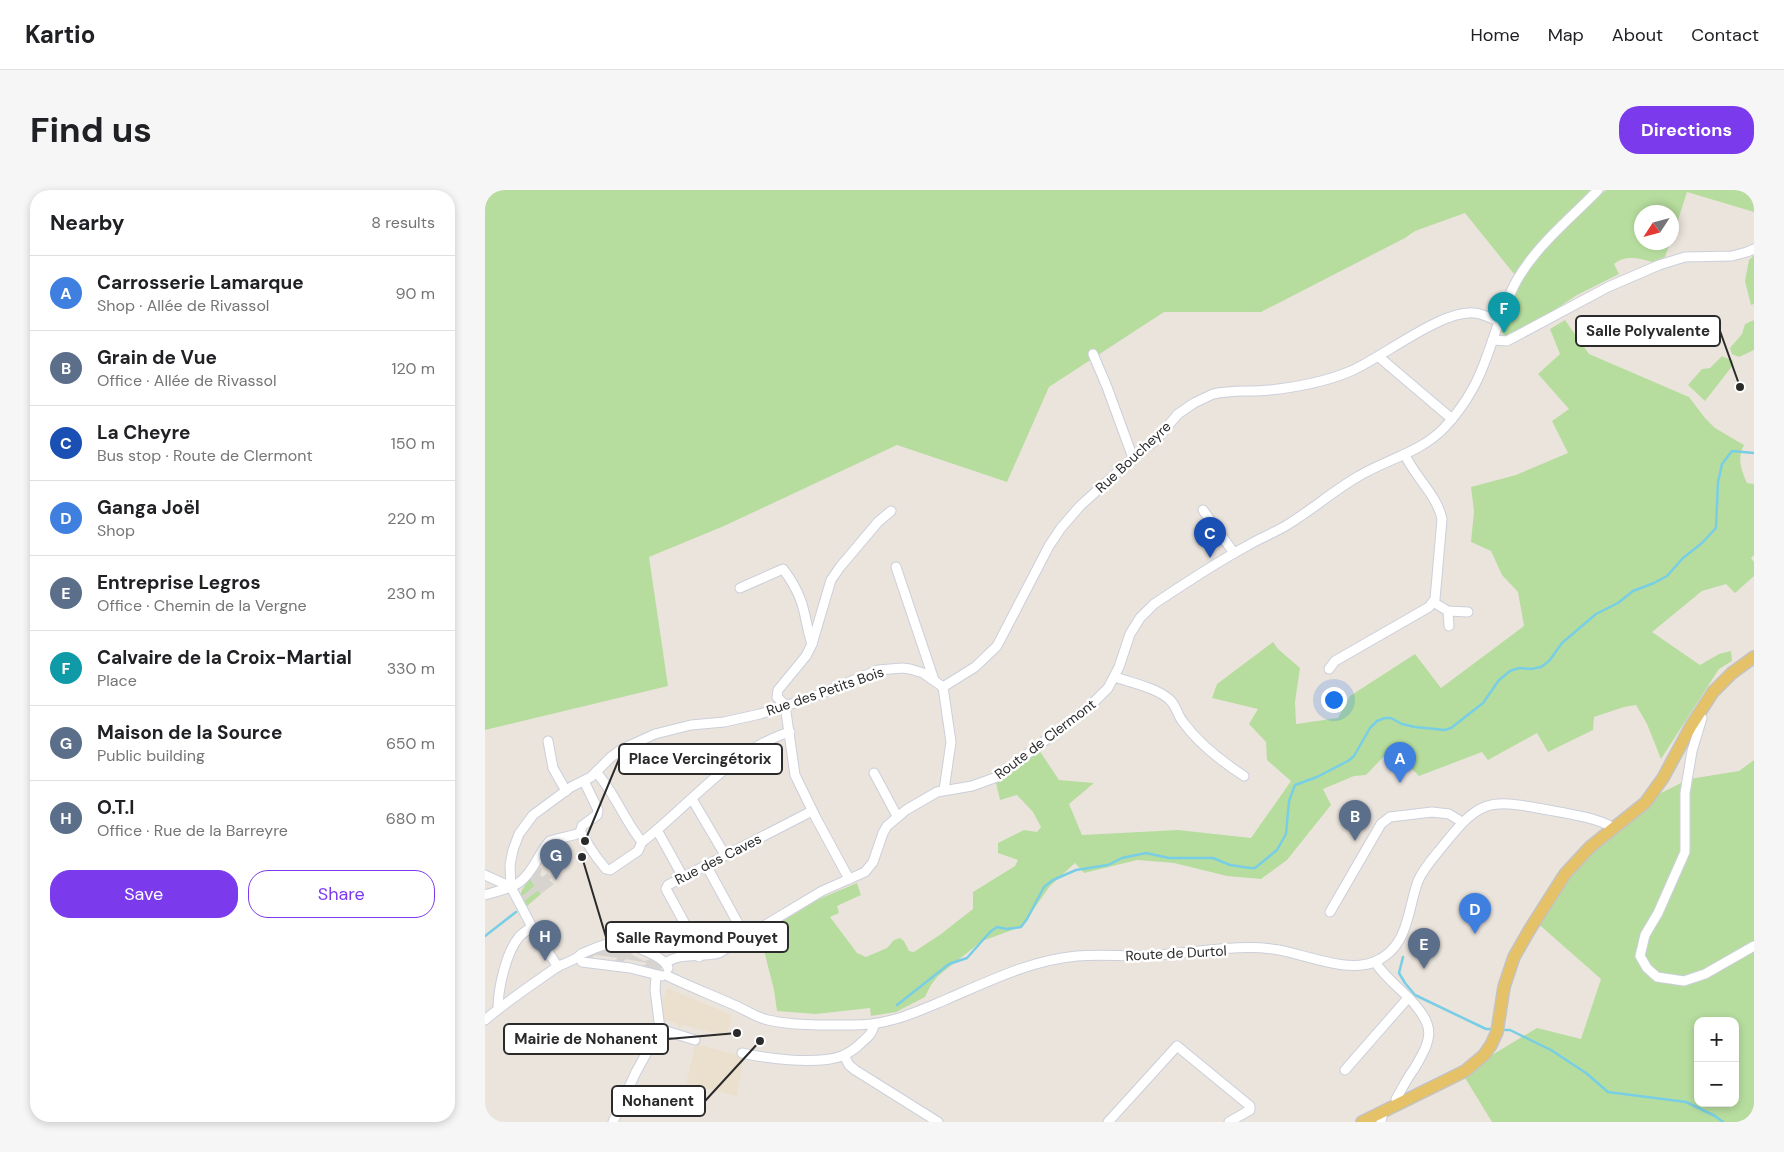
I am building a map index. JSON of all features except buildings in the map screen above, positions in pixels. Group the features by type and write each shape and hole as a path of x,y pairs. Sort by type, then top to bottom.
{"main road":[{"path":"1363,1122 1382,1117 1397,1104 1465,1071 1487,1052 1497,1032 1509,970 1524,939 1572,865 1590,847 1640,809 1654,792 1698,714 1722,682 1754,657"}],"street":[{"name":"Route de Clermont","path":"666,963 674,958 699,957 719,953 822,891 857,877 871,866 883,832 897,816 927,796 944,790 972,786 988,781 1004,772 1094,703 1115,677 1130,634 1146,612 1161,600 1235,553 1301,516 1358,476 1405,455 1428,442 1452,419 1473,388 1485,364 1513,287 1531,259 1598,190"},
{"path":"1493,340 1507,341 1608,288 1659,264 1685,257 1732,256 1754,248"},
{"name":"Rue Boucheyre","path":"943,687 975,667 996,647 1049,546 1061,528 1080,506 1133,458 1155,441 1178,414 1203,398 1223,392 1269,390 1317,383 1352,371 1445,318 1475,312 1499,322"},
{"path":"1093,354 1133,458"},
{"path":"1379,357 1452,419"},
{"path":"1329,669 1335,661 1429,606 1436,596 1441,513 1436,502 1410,466 1405,455"},
{"path":"1203,510 1235,553"},
{"path":"849,879 812,811 795,775 785,706 777,697 778,690 806,656 812,644 831,580 871,532 877,522 891,511"},
{"path":"895,568 934,680"},
{"path":"741,588 783,569 789,576 801,600 812,644"},
{"path":"1433,602 1448,611 1468,612"},
{"path":"1448,611 1449,626"},
{"name":"Rue des Petits Bois","path":"511,887 510,864 513,850 519,834 533,815 566,791 584,781 622,749 655,734 691,725 724,722 760,714 813,697 878,670 910,669 923,673 943,687"},
{"path":"1115,677 1146,687 1175,704 1182,721 1203,746 1244,776"},
{"path":"943,687 951,742 944,790"},
{"path":"1698,714 1702,718 1692,751 1685,793 1685,852 1658,913 1645,935 1640,956 1647,968 1657,977 1684,981 1705,974 1754,946"},
{"path":"580,833 606,869 610,870 638,851 642,842 742,756 770,739 790,732"},
{"path":"547,741 553,768 566,791"},
{"path":"596,772 607,785 631,828 642,842"},
{"path":"874,773 897,816"},
{"path":"580,833 583,826 597,815 598,810 584,781"},
{"path":"692,799 725,855"},
{"path":"1397,1104 1396,1098 1425,1050 1430,1036 1426,1022 1408,998 1383,974 1375,962 1389,952 1401,939 1406,928 1419,879 1430,862 1462,822 1473,812 1502,803 1557,812 1597,821 1615,828"},
{"name":"Rue des Caves","path":"699,957 684,922 666,889 668,885 812,811"},
{"path":"1331,912 1381,824 1389,817 1432,812 1449,814 1462,822"},
{"path":"657,830 683,876"},
{"path":"485,895 523,882 550,841 580,833"},
{"path":"706,865 746,938"},
{"path":"485,875 511,887 532,927 558,966"},
{"path":"498,1010 498,1000 506,962 520,936 532,927"},
{"path":"485,1020 558,966 579,957 581,954 615,943 637,948 666,963 668,969 666,975 656,976 624,967 582,962 579,957"},
{"name":"Route de Durtol","path":"666,975 738,1007 753,1016 768,1020 798,1024 874,1024 893,1021 910,1015 995,978 1051,960 1077,956 1156,956 1249,948 1278,950 1347,965 1364,965 1375,962"},
{"path":"613,1122 660,1029 654,984 656,976"},
{"path":"1345,1070 1408,998"},
{"path":"743,1053 802,1061 844,1056 867,1038 873,1030 874,1024"},
{"path":"660,1029 695,1040"},
{"path":"1108,1122 1177,1046 1250,1106 1246,1113 1229,1122"},
{"path":"844,1056 849,1065 860,1073 938,1122"}],"shaded area":[{"path":"537,865 542,869 540,875 543,877 547,873 551,878 549,880 554,884 541,894 538,890 522,902 520,898 535,886 529,878"},
{"path":"614,945 637,951 631,954 644,961 653,958 661,966 661,969 659,971 641,968 647,963 626,959 620,964 612,963 618,958 595,955 589,961 586,959 585,955"},
{"path":"667,988 732,1015 727,1036 682,1025 681,1028 678,1028 678,1024 662,1019 660,1009"},
{"path":"696,1044 744,1057 737,1096 686,1083"}],"green space":[{"path":"485,190 1590,190 1514,274 1465,213 1415,231 1405,238 1261,312 1164,312 1049,387 1007,482 897,445 724,526 649,557 668,686 485,730"},
{"path":"1606,190 1754,190 1754,212 1687,192 1679,217 1679,205 1634,205 1634,250 1668,250 1665,257 1652,262 1632,258 1618,261 1614,264 1619,274 1577,295 1541,319 1505,336 1500,331 1519,284 1541,254 1572,220"},
{"path":"1754,255 1754,304 1751,305 1745,281 1749,260"},
{"path":"1565,320 1589,354 1689,397 1715,428 1744,445 1740,459 1742,469 1747,483 1754,484 1754,555 1751,558 1754,562 1754,576 1735,593 1726,584 1702,591 1652,632 1700,665 1719,654 1731,651 1732,661 1719,669 1661,759 1647,724 1636,705 1594,717 1593,730 1548,752 1537,733 1488,760 1482,752 1419,776 1391,749 1366,775 1354,776 1323,789 1331,805 1287,860 1261,879 1227,876 1174,863 1137,860 1084,873 1075,863 1050,886 1021,927 982,941 938,976 925,997 896,1012 871,1016 870,1008 816,1014 777,1011 774,990 760,935 819,899 857,883 861,895 837,906 839,913 830,917 857,953 866,957 887,948 894,940 900,938 904,941 909,951 914,952 973,909 973,892 1015,866 1018,860 998,853 998,843 1024,830 1037,832 1041,827 1033,812 1017,795 1000,800 996,783 1039,750 1059,780 1094,783 1069,804 1082,835 1178,830 1251,838 1291,781 1267,760 1266,742 1249,724 1258,709 1212,698 1217,684 1273,642 1278,649 1300,668 1295,702 1296,724 1338,718 1350,696 1415,654 1441,688 1524,626 1518,592 1502,575 1491,551 1471,542 1474,511 1471,487 1516,475 1568,453 1552,421 1569,409 1538,374 1560,354 1550,329"},
{"path":"1754,320 1754,350 1739,357 1732,354 1730,348 1742,334 1745,324"},
{"path":"1722,356 1733,361 1733,365 1705,401 1688,385 1702,369 1710,368"},
{"path":"1754,760 1754,1122 1492,1122 1462,1073 1537,1028 1581,1039 1601,979 1535,921 1574,862 1651,798 1689,779 1739,771"},
{"path":"529,878 535,886 520,898 521,892"},
{"path":"538,890 541,894 526,907 522,902"}],"waterway":[{"path":"897,1005 949,964 967,958 990,932 997,927 1007,929 1021,927 1044,887 1053,880 1076,870 1108,865 1122,858 1146,853 1169,858 1213,858 1230,865 1255,868 1277,850 1286,834 1289,801 1295,785 1317,777 1348,761 1354,756 1370,728 1377,721 1391,718 1402,724 1415,727 1445,730 1451,728 1483,703 1499,680 1510,671 1519,668 1531,669 1541,667 1549,661 1562,643 1596,614 1618,603 1633,591 1667,576 1683,558 1702,543 1716,528 1718,482 1722,464 1732,451 1754,453"},
{"path":"485,936 516,912"},
{"path":"1403,957 1399,973 1415,995 1486,1029 1490,1029"},
{"path":"1505,1030 1510,1030 1551,1050 1586,1073 1608,1092 1686,1102 1723,1122"}],"place":[{"name":"Calvaire de la Croix-Martial","path":"1504,333"},
{"name":"Salle Polyvalente","path":"1740,387"},
{"name":"La Cheyre","path":"1210,558"},
{"name":"Carrosserie Lamarque","path":"1400,783"},
{"name":"Place Vercingétorix","path":"585,841"},
{"name":"Grain de Vue","path":"1355,841"},
{"name":"Salle Raymond Pouyet","path":"582,857"},
{"name":"Maison de la Source","path":"556,880"},
{"name":"Ganga Joël","path":"1475,934"},
{"name":"O.T.I","path":"545,961"},
{"name":"Entreprise Legros","path":"1424,969"},
{"name":"Mairie de Nohanent","path":"737,1033"},
{"name":"Nohanent","path":"760,1041"}]}
